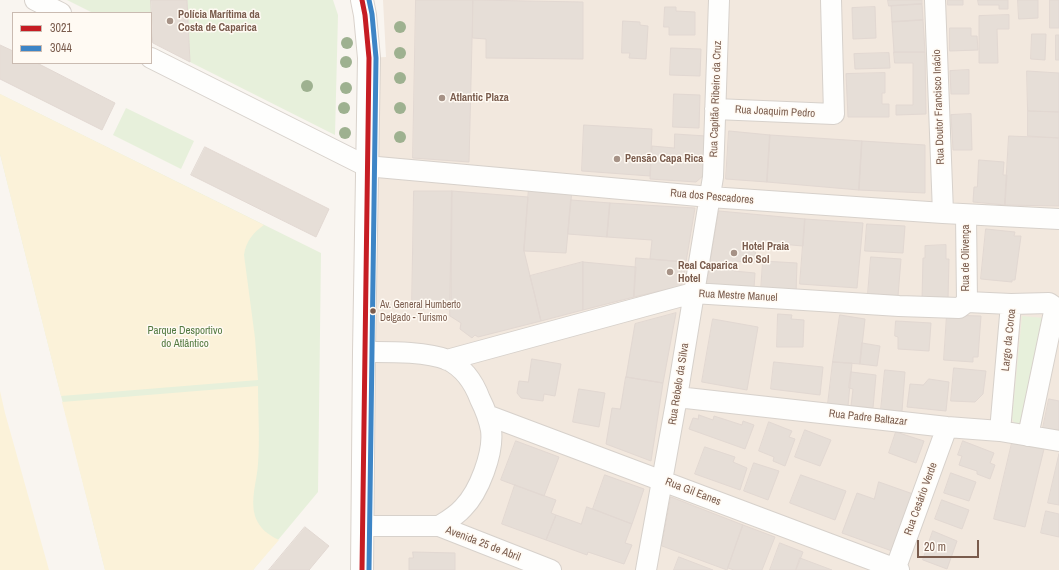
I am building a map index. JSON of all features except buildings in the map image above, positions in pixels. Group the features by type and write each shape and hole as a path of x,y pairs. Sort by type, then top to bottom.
{"main road":[{"path":"362,0 369,58 366,166 362,570"}],"street":[{"path":"35,0 59,12"},
{"name":"Rua Capitão Ribeiro da Cruz","path":"710,197 713,177 719,0"},
{"name":"Rua Joaquim Pedro","path":"715,109 834,114 831,0"},
{"name":"Rua Doutor Francisco Inácio","path":"935,0 943,214"},
{"path":"152,59 366,166"},
{"name":"Rua dos Pescadores","path":"366,166 710,197 943,214 1059,219"},
{"name":"Rua Rebelo da Silva","path":"646,570 677,397 710,197"},
{"name":"Rua de Olivença","path":"966,215 966,302"},
{"name":"Rua Mestre Manuel","path":"447,360 693,293 899,306 959,308 966,302 1010,304"},
{"name":"Largo da Coroa","path":"1000,431 1010,304 1054,302 1055,307 1028,436"},
{"path":"363,526 439,526 449,521 463,508 481,480 490,451 491,431 487,415 476,389 469,377 459,367 447,360 404,352 364,352"},
{"name":"Rua Padre Baltazar","path":"677,397 947,427 1000,431 1059,441"},
{"name":"Rua Gil Eanes","path":"487,415 662,480 896,570"},
{"name":"Rua Cesário Verde","path":"896,570 947,427"},
{"path":"463,508 461,518 463,529 470,539"},
{"name":"Avenida 25 de Abril","path":"439,526 551,570"}],"shaded area":[{"path":"383,0 1059,0 1059,570 362,570 369,58 386,57"}],"green space":[{"path":"67,0 151,0 152,12 91,12"},
{"path":"187,0 333,0 338,15 335,135 190,62"},
{"path":"152,22 153,43 152,42"},
{"name":"Parque Desportivo do Atlântico","path":"0,94 321,253 318,492 253,570 105,570 0,154"},
{"path":"126,108 194,141 181,169 113,135"},
{"path":"1022,316 1044,318 1025,419 1017,425 1014,423 1012,418"}],"sand":[{"path":"0,94 264,225 251,238 246,246 244,255 255,338 258,380 61,396 0,154"},
{"path":"258,386 259,454 253,503 255,516 261,528 279,540 253,570 105,570 62,402"},
{"path":"0,391 5,413 49,570 0,570"}],"transit line":[{"name":"3021","path":"362,0 369,58 362,570"},
{"name":"3044","path":"369,0 372,14 376,58 369,570"}],"place":[{"name":"Polícia Marítima da Costa de Caparica","path":"170,21"},
{"name":"Atlantic Plaza","path":"442,98"},
{"name":"Pensão Capa Rica","path":"617,159"},
{"name":"Hotel Praia do Sol","path":"734,253"},
{"name":"Real Caparica Hotel","path":"670,272"},
{"name":"Av. General Humberto Delgado - Turismo","path":"373,311"}]}
